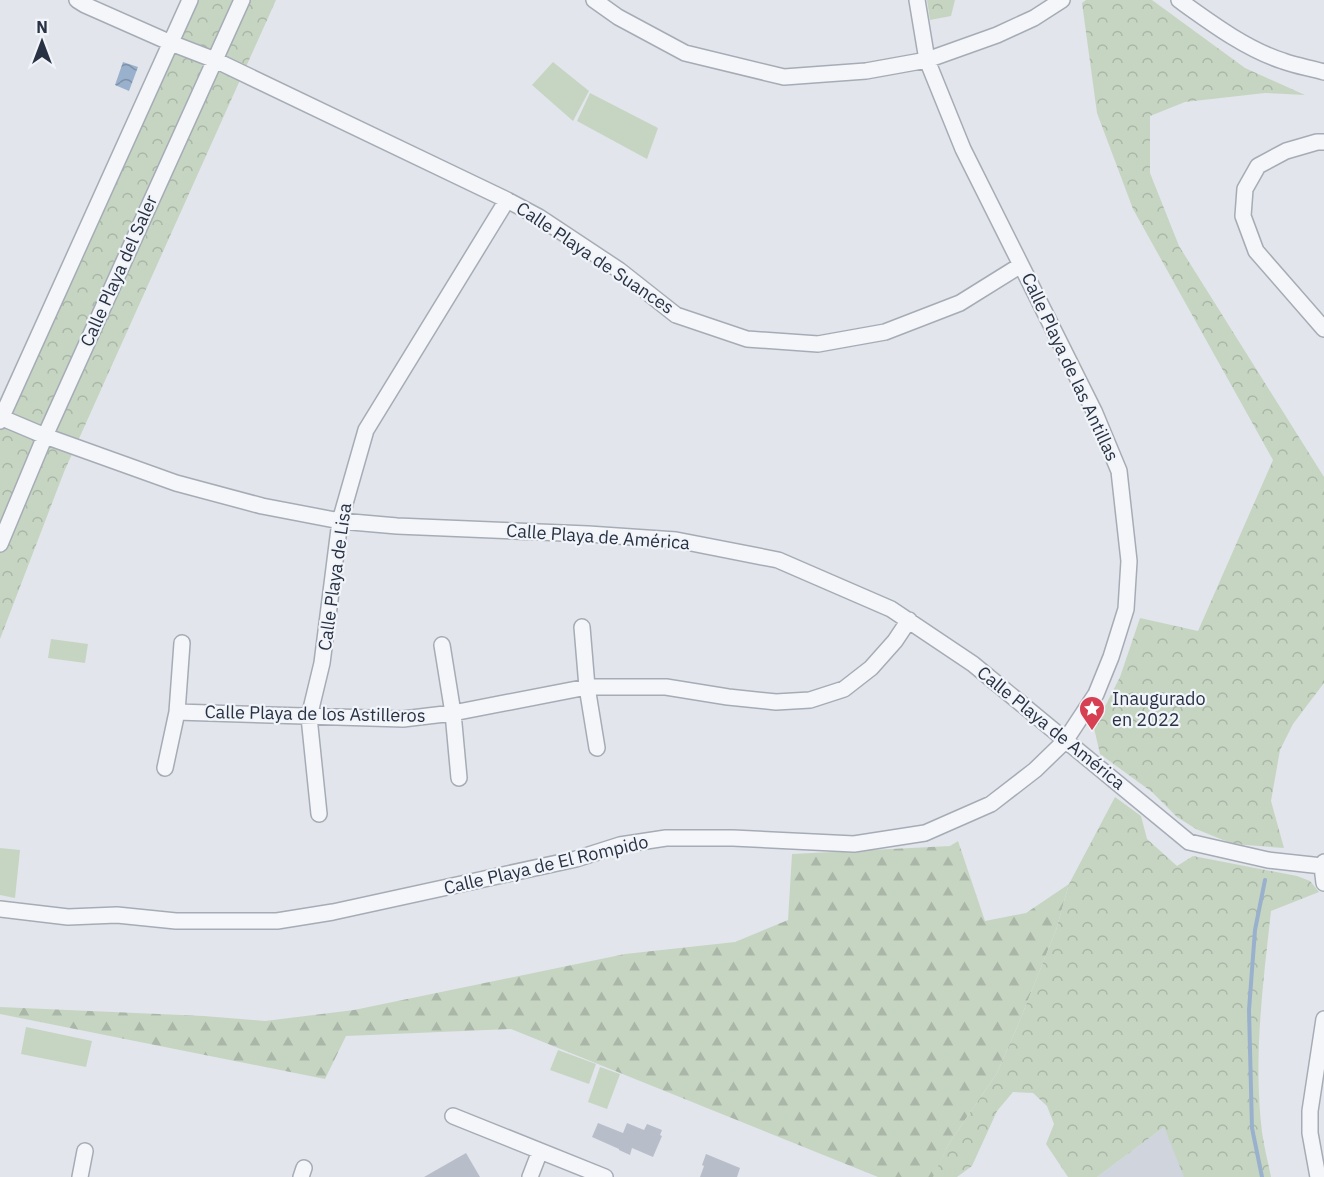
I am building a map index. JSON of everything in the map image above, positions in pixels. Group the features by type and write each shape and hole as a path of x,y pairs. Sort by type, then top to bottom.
{"street":[{"name":"Calle Playa de Suances","path":"77,0 171,43 215,60 507,200 539,217 619,270 676,315 747,339 818,344 885,332 960,303 1021,265"},
{"path":"0,419 190,0"},
{"name":"Calle Playa del Saler","path":"0,544 45,436 242,0"},
{"path":"594,0 618,17 685,53 784,77 866,71 927,60 997,35 1034,18 1062,0"},
{"name":"Calle Playa de las Antillas","path":"917,0 927,60 963,148 1095,411 1119,471 1129,561 1126,609 1111,657 1096,694 1065,741"},
{"path":"1179,0 1247,44 1283,61 1324,72"},
{"path":"1322,142 1286,151 1257,166 1245,189 1243,216 1256,251 1324,329"},
{"name":"Calle Playa de Lisa","path":"319,814 309,717 322,663 340,521 366,430 507,200"},
{"name":"Calle Playa de América","path":"0,419 176,483 262,506 340,521 396,526 676,540 778,560 891,609 909,620 973,664 1189,842 1268,860 1323,864"},
{"name":"Calle Playa de los Astilleros","path":"177,712 403,719 453,713 587,687 666,687 776,702 810,700 844,689 871,668 895,641 909,620"},
{"path":"582,627 587,687 597,748"},
{"name":"Calle Playa de los Astilleros","path":"165,768 177,712 182,643"},
{"name":"Calle Playa de los Astilleros","path":"442,645 453,713 459,778"},
{"name":"Calle Playa de El Rompido","path":"0,909 68,917 117,915 176,921 278,921 345,910 576,859 620,845 666,838 733,838 854,844 890,839 925,833 991,804 1035,770 1065,741"},
{"path":"1323,864 1324,883"},
{"path":"1318,1177 1310,1133 1310,1111 1324,1019"},
{"path":"453,1116 605,1177"},
{"path":"80,1177 85,1151"},
{"path":"530,1177 540,1151"}],"shaded area":[{"path":"1164,1127 1186,1177 1097,1177"}],"green space":[{"path":"187,0 276,0 64,472 0,639 0,416"},
{"path":"927,0 955,0 951,16 930,20"},
{"path":"1086,0 1152,0 1245,68 1305,95 1265,93 1185,102 1150,116 1150,173 1179,246 1324,477 1324,683 1293,724 1280,750 1271,801 1284,848 1233,844 1196,829 1177,817 1152,792 1100,754 1094,728 1120,677 1140,618 1198,631 1273,460 1133,209 1097,113 1082,3"},
{"path":"553,62 589,91 573,121 532,85"},
{"path":"590,93 658,128 647,159 577,121"},
{"path":"51,639 88,644 85,663 48,658"},
{"path":"1115,797 1141,816 1147,839 1177,866 1193,856 1297,876 1310,881 1319,892 1271,911 1260,1021 1258,1077 1262,1132 1271,1177 1184,1177 1164,1127 1097,1177 1068,1177 1046,1144 1054,1124 1047,1106 1033,1093 1013,1092 997,1111 972,1166 957,1177 933,1177 948,1145 997,1073 1056,930 1069,884"},
{"path":"958,841 985,921 1026,913 1069,884 1056,930 997,1073 948,1145 934,1177 878,1177 511,1029 346,1036 325,1079 0,1014 0,1007 265,1021 354,1010 625,954 735,942 788,920 792,854 950,846"},
{"path":"0,848 20,850 15,898 0,895"},
{"path":"26,1027 92,1041 86,1067 21,1054"},
{"path":"558,1050 596,1064 589,1084 550,1070"},
{"path":"600,1067 620,1074 607,1109 588,1102"}],"water":[{"path":"123,62 138,67 129,91 115,85"}],"building":[{"path":"598,1123 623,1133 627,1123 644,1130 647,1124 662,1130 660,1135 662,1136 653,1157 632,1148 630,1155 592,1137"},
{"path":"466,1153 480,1177 424,1177"},
{"path":"706,1154 740,1168 737,1177 700,1177"}],"waterway":[{"path":"1262,1177 1252,1128 1249,1010 1255,930 1265,880"}],"place":[{"name":"Inaugurado en 2022","path":"1092,732"}]}
